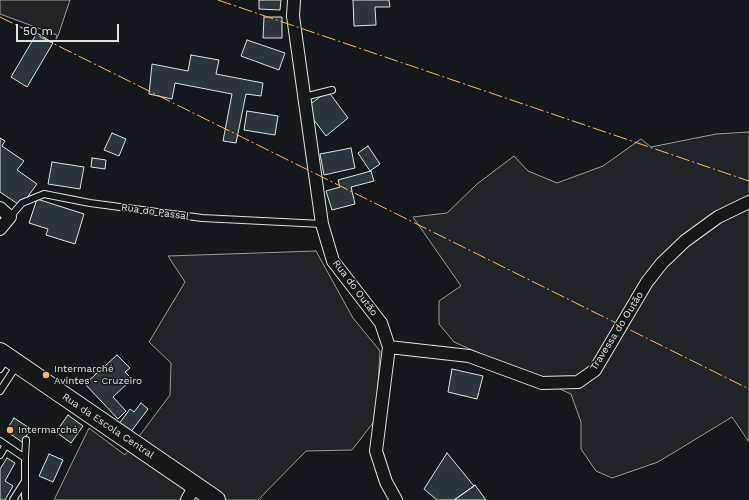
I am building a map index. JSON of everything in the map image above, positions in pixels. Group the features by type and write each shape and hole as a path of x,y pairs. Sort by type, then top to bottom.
{"street":[{"name":"Rua do Outão","path":"294,0 293,16 322,224 333,261 381,323 389,347 376,451 386,482 396,500"},
{"name":"Travessa do Outão","path":"389,347 469,356 542,383 578,382 595,370 647,282 662,263 685,241 718,217 749,202"},
{"path":"0,208 10,217 0,229"},
{"name":"Rua da Escola Central","path":"6,360 191,493 216,500"}],"lane":[{"path":"304,97 332,90"},
{"name":"Rua do Passal","path":"10,217 22,203 44,194 90,203 202,218 322,224"},
{"path":"0,391 6,360"},
{"path":"26,440 26,500"},
{"path":"0,441 25,458"},
{"path":"0,455 6,445"},
{"path":"13,500 25,480"}],"shaded area":[{"path":"0,0 70,0 56,39 57,35 0,14"},
{"path":"749,132 749,442 732,417 658,462 612,478 596,471 581,449 581,422 571,394 454,342 439,324 439,301 461,286 413,217 447,213 477,184 514,156 528,171 557,183 603,166 641,139 651,147 716,134"},
{"path":"316,251 353,318 380,351 376,419 352,450 306,451 258,500 224,500 199,481 186,500 54,500 89,428 125,455 170,395 171,363 149,342 185,282 168,256"}],"building":[{"path":"259,0 281,0 280,10 259,9"},
{"path":"353,0 389,0 390,7 375,7 376,25 354,26"},
{"path":"264,17 282,17 282,38 263,38"},
{"path":"37,33 53,43 27,87 11,77"},
{"path":"247,40 285,53 279,70 241,56"},
{"path":"191,55 219,60 216,74 263,83 261,96 246,94 236,143 223,141 232,94 175,83 172,99 149,94 152,64 188,71"},
{"path":"328,91 348,118 326,136 305,108"},
{"path":"247,111 278,116 275,135 244,130"},
{"path":"112,133 126,139 119,156 104,150"},
{"path":"0,138 5,141 2,146 24,161 17,170 37,184 21,206 0,192"},
{"path":"368,146 380,164 370,171 358,153"},
{"path":"351,148 355,168 324,175 320,154"},
{"path":"92,158 106,160 105,169 91,167"},
{"path":"52,162 84,167 80,189 48,184"},
{"path":"371,171 374,181 351,187 355,204 332,210 326,191 340,187 338,180"},
{"path":"37,199 84,214 75,244 46,235 48,229 29,223"},
{"path":"117,355 130,368 125,372 132,379 113,397 126,411 118,419 85,384"},
{"path":"452,369 483,376 477,399 448,392"},
{"path":"141,403 148,409 130,433 118,425 130,409 134,412"},
{"path":"68,415 83,426 71,443 56,432"},
{"path":"14,418 31,429 22,442 6,431"},
{"path":"447,453 474,486 454,500 437,500 424,489"},
{"path":"49,454 63,460 53,482 39,476"},
{"path":"7,458 15,463 5,481 13,486 5,500 0,500 0,469"},
{"path":"475,485 486,500 454,500 474,486"}],"power":[{"path":"218,0 749,181"},
{"path":"0,17 749,389"}],"place":[{"name":"Intermarché Avintes - Cruzeiro","path":"46,375"},
{"name":"Intermarché","path":"10,430"}]}
